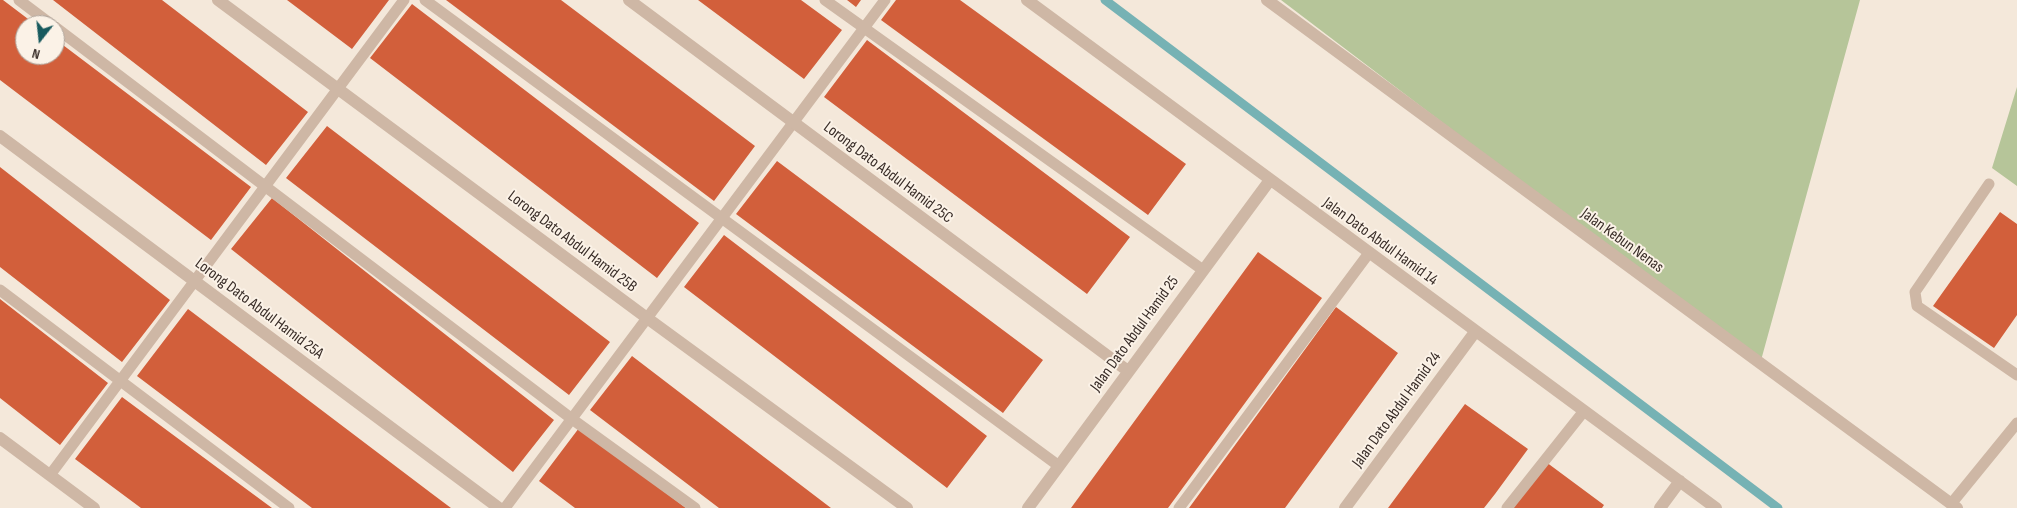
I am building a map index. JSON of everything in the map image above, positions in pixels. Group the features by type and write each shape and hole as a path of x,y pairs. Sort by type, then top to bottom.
{"street":[{"name":"Lorong Dato Abdul Hamid 25B","path":"218,0 907,508"},
{"name":"Lorong Dato Abdul Hamid 25C","path":"629,0 1128,372"},
{"name":"Jalan Dato Abdul Hamid 14","path":"1027,0 1716,508"},
{"name":"Jalan Kebun Nenas","path":"1267,0 1954,506"},
{"name":"Lorong Dato Abdul Hamid 25A","path":"0,136 499,508"},
{"name":"Jalan Dato Abdul Hamid 25","path":"1028,508 1270,180"},
{"name":"Jalan Dato Abdul Hamid 24","path":"1345,508 1476,332"},
{"path":"0,438 94,508"},
{"path":"1660,508 1680,481"}],"lane":[{"path":"19,0 39,15"},
{"path":"50,475 404,0"},
{"path":"425,0 723,217 1059,466"},
{"path":"825,0 1203,270"},
{"path":"506,508 885,0"},
{"path":"65,34 572,419 695,508"},
{"path":"1989,184 1915,292 1917,306 2017,375"},
{"path":"1179,508 1369,253"},
{"path":"0,290 288,508"},
{"path":"1507,508 1584,411"},
{"path":"1954,506 2017,423"}],"green space":[{"path":"1281,0 1860,0 1760,364"},
{"path":"2017,87 2017,186 1992,168"}],"building":[{"path":"0,0 3,0 23,15 15,15 15,65 65,65 65,47 251,187 211,240 0,80"},
{"path":"53,0 162,0 308,112 266,165"},
{"path":"287,0 389,0 352,49"},
{"path":"446,0 561,0 755,146 714,201"},
{"path":"698,0 801,0 842,30 804,79"},
{"path":"847,0 861,0 856,7"},
{"path":"896,0 960,0 1186,164 1148,215 881,20"},
{"path":"412,4 699,223 657,278 370,58"},
{"path":"867,40 1130,237 1087,294 824,97"},
{"path":"327,126 610,342 569,395 286,178"},
{"path":"777,161 1043,360 1003,413 736,214"},
{"path":"0,167 170,300 122,362 0,267"},
{"path":"272,198 554,420 513,472 231,249"},
{"path":"2000,212 2017,224 2017,315 1994,348 1933,306"},
{"path":"724,235 987,436 947,488 684,287"},
{"path":"1258,252 1322,298 1168,508 1071,508"},
{"path":"0,299 108,383 60,445 0,398"},
{"path":"1336,307 1398,353 1285,508 1189,508"},
{"path":"188,309 451,508 312,508 137,376"},
{"path":"632,356 831,508 719,508 590,410"},
{"path":"122,397 272,508 141,508 75,459"},
{"path":"1465,404 1528,449 1495,494 1484,508 1388,508"},
{"path":"579,428 686,508 575,508 539,481"},
{"path":"1546,462 1604,505 1602,508 1512,508"}],"waterway":[{"path":"1105,0 1778,508"}]}
